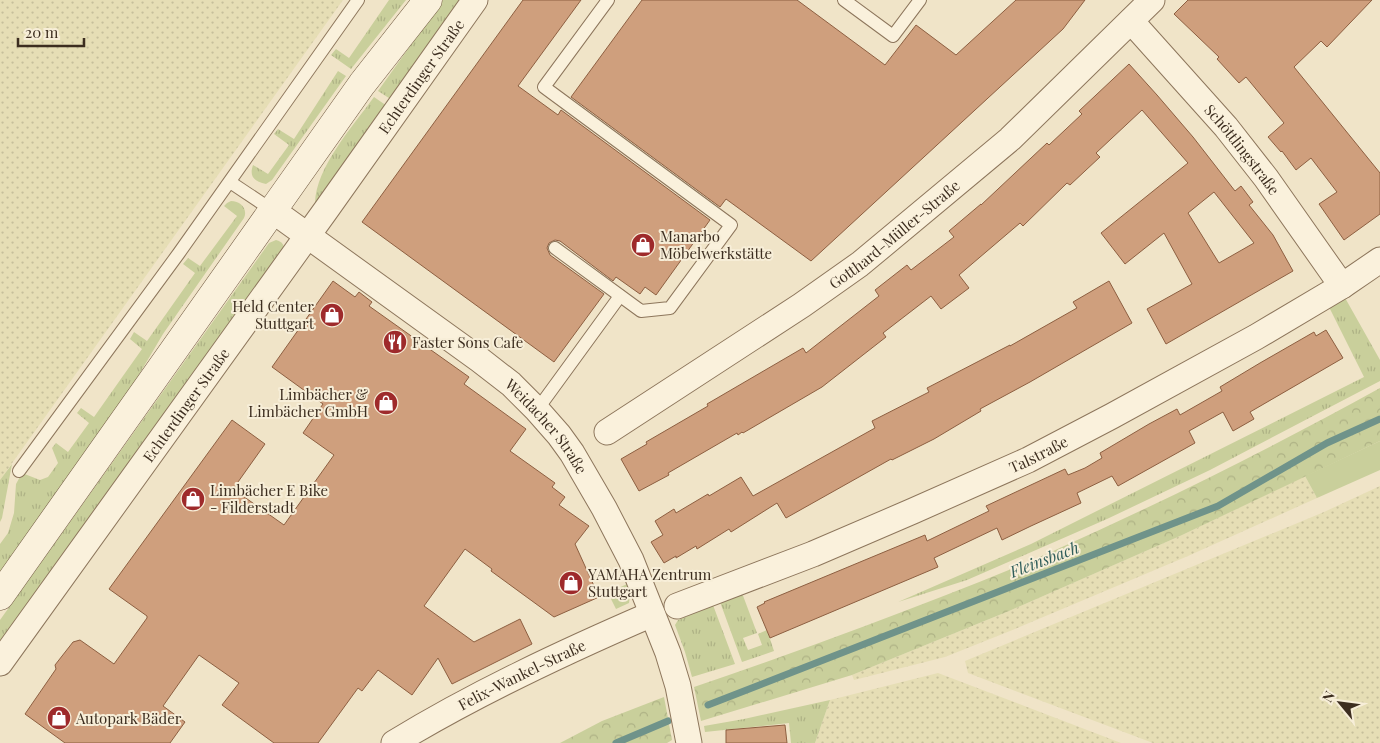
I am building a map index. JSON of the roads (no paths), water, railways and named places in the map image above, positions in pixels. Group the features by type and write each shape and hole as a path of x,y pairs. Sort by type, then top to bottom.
{"main road":[{"path":"0,596 362,84 428,0"}],"street":[{"name":"Echterdinger Straße","path":"0,664 474,0"},
{"name":"Gotthard-Müller-Straße","path":"607,432 802,305 860,264 1010,139 1152,0"},
{"name":"Schöttlingstraße","path":"1131,21 1226,126 1266,178 1342,286"},
{"name":"Weidacher Straße","path":"272,210 511,384 559,435 572,453 604,508 631,560 668,653 678,686 689,743"},
{"name":"Talstraße","path":"677,606 813,554 1028,460 1256,337 1342,286 1380,260"},
{"name":"Felix-Wankel-Straße","path":"394,743 483,693 579,646 652,614"}],"lane":[{"path":"18,472 230,182 358,0"},
{"path":"555,248 641,311 670,308 731,225 544,87 608,0"},
{"path":"844,0 893,36 920,0"},
{"path":"230,182 272,210"},
{"path":"537,410 620,296"}],"waterway":[{"name":"Fleinsbach","path":"708,705 1218,506 1327,443 1380,419"},
{"name":"Fleinsbach","path":"616,743 668,721"}],"place":[{"name":"Manarbo Möbelwerkstätte","path":"643,245"},
{"name":"Held Center Stuttgart","path":"332,315"},
{"name":"Faster Sons Cafe","path":"395,342"},
{"name":"Limbächer & Limbächer GmbH","path":"386,403"},
{"name":"Limbächer E Bike - Filderstadt","path":"193,499"},
{"name":"YAMAHA Zentrum Stuttgart","path":"571,583"},
{"name":"Autopark Bäder","path":"59,718"}]}
